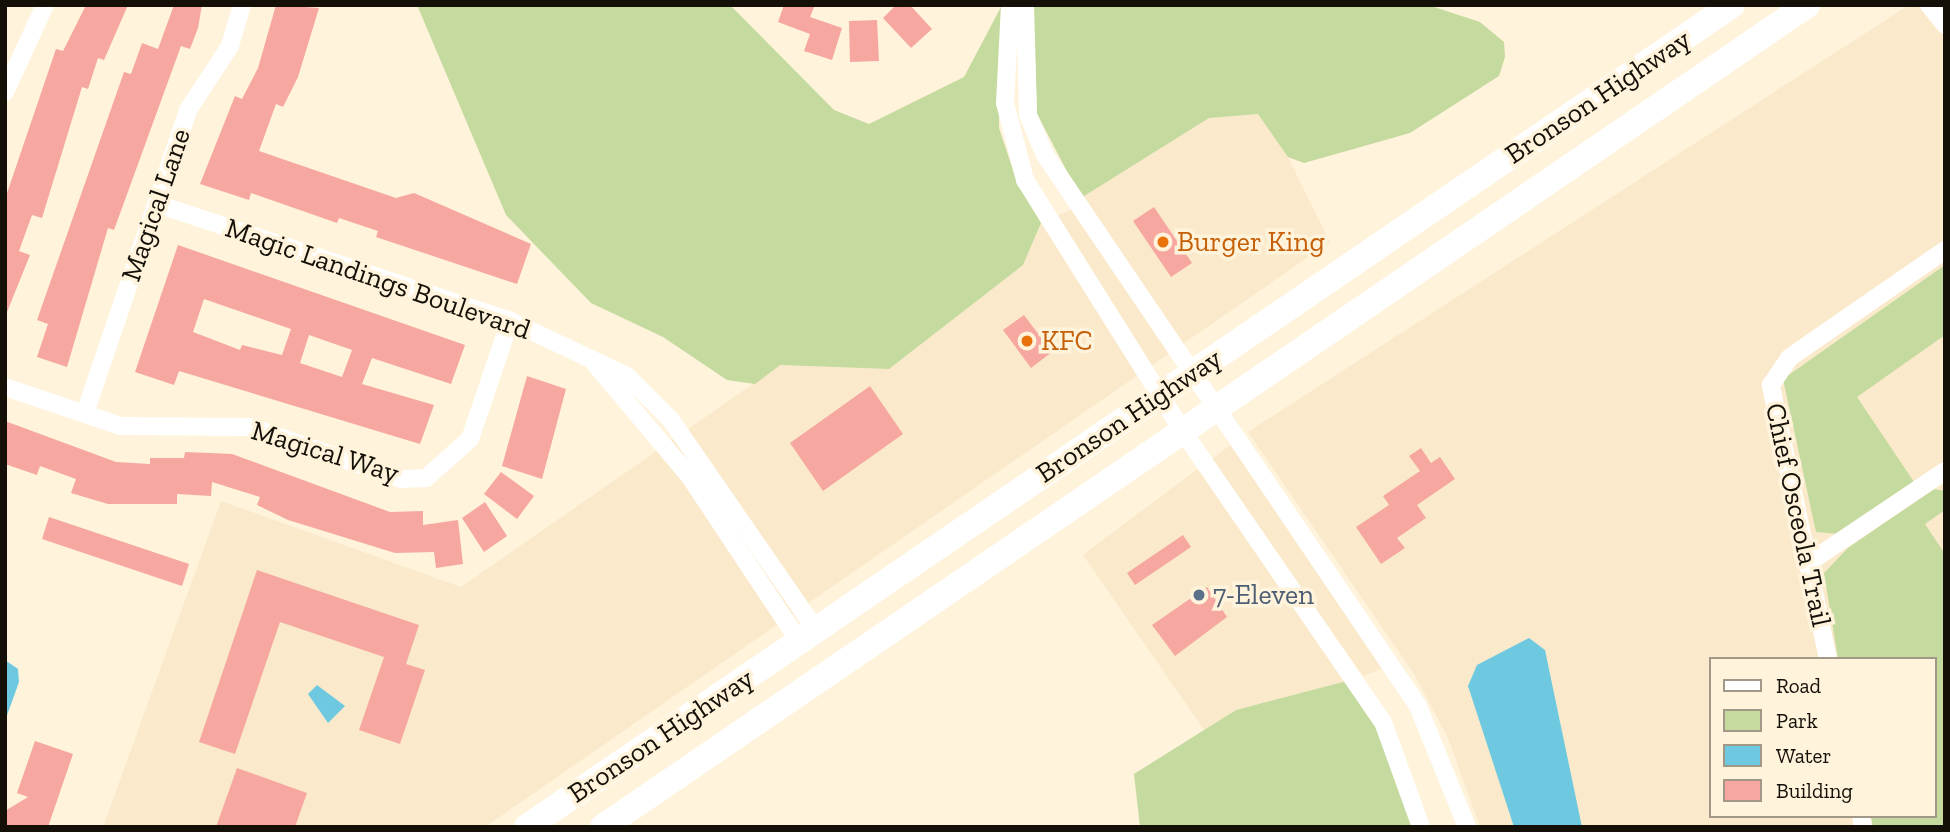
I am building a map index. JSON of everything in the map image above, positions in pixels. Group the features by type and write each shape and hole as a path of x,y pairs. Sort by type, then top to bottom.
{"highway":[{"name":"Bronson Highway","path":"527,827 1731,5"},
{"name":"Bronson Highway","path":"603,827 1807,5"},
{"path":"554,827 584,788"}],"street":[{"path":"5,92 45,5"},
{"name":"Magical Lane","path":"85,413 188,110 230,46 242,5"},
{"path":"1010,5 1007,128 1045,216 1182,430 1383,722 1422,827"},
{"path":"1025,5 1028,115 1073,200 1152,322 1195,371 1418,706 1466,827"},
{"path":"1930,5 1945,25"},
{"name":"Magic Landings Boulevard","path":"157,205 510,321 595,364 627,376 671,420 807,635"},
{"name":"Chief Osceola Trail","path":"1828,657 1771,385 1777,369 1945,250"},
{"name":"Magical Way","path":"5,387 121,426 250,428 401,479 426,478 470,439 510,321"},
{"path":"1808,563 1945,471"}],"shaded area":[{"path":"1909,5 1945,5 1945,827 1480,827 1448,738 1414,674 1248,432"},
{"path":"1258,114 1274,129 1330,242 485,827 103,827 221,501 461,587 780,365 889,369 1023,265 1041,223 1084,204 1081,198 1209,118"},
{"path":"1233,443 1384,668 1363,676 1212,459"},
{"path":"1199,468 1347,681 1236,710 1204,730 1083,555"}],"green space":[{"path":"417,5 730,5 834,110 869,124 964,77 1002,5 999,128 1017,182 1041,223 1023,265 889,369 780,365 755,384 727,380 663,337 591,303 506,215"},
{"path":"1033,5 1428,5 1480,22 1504,42 1505,57 1499,76 1410,133 1304,163 1288,157 1258,114 1209,118 1081,198 1037,114"},
{"path":"1945,265 1945,335 1857,397 1914,482 1840,534 1816,532 1783,379"},
{"path":"1934,489 1945,491 1945,510 1925,524 1945,554 1945,827 1873,827 1871,818 1936,818 1936,657 1838,657 1824,573 1848,548"},
{"path":"1347,681 1376,725 1413,827 1140,827 1134,774 1236,710"}],"water":[{"path":"1529,638 1545,650 1582,827 1514,827 1468,686 1477,665"},
{"path":"5,660 18,669 19,682 5,721"},
{"path":"317,685 345,706 328,723 308,694"}],"building":[{"path":"86,5 128,5 104,60 98,58 88,89 82,87 42,218 32,215 19,251 30,255 5,317 5,199 56,49 63,51"},
{"path":"174,5 202,5 198,28 190,49 181,46 114,230 108,228 67,367 37,357 48,324 37,320 124,72 131,74 142,43 158,49"},
{"path":"276,5 319,8 298,77 283,107 276,104 259,151 396,198 414,193 531,244 517,284 376,237 378,231 339,218 337,223 251,193 249,200 200,184 235,96 242,99 258,68"},
{"path":"784,5 815,5 810,17 842,28 832,60 804,51 810,34 778,22"},
{"path":"896,5 910,5 932,29 911,48 883,18"},
{"path":"877,20 879,61 850,62 849,21"},
{"name":"Burger King","path":"1154,207 1192,263 1171,277 1133,221"},
{"path":"178,245 465,345 451,384 372,358 362,384 434,405 420,444 179,371 174,385 135,372","holes":["204,299 291,329 282,355 242,345 240,350 193,332","309,335 352,350 342,377 300,363"]},
{"name":"KFC","path":"1024,315 1052,352 1031,368 1003,330"},
{"path":"527,376 566,389 542,479 502,466"},
{"path":"870,386 903,434 823,491 790,443"},
{"path":"5,421 116,462 150,464 150,458 184,458 185,452 232,454 390,512 423,511 423,525 458,520 463,564 436,568 434,552 395,553 288,520 257,505 260,497 212,482 211,496 177,494 177,504 108,504 71,493 76,479 40,466 37,475 5,464"},
{"path":"1421,448 1431,463 1440,457 1455,479 1417,505 1426,518 1397,538 1405,548 1381,564 1356,527 1389,505 1383,496 1420,471 1409,456"},
{"path":"501,472 534,496 517,519 484,494"},
{"path":"485,502 507,536 484,552 462,518"},
{"path":"49,517 189,564 182,586 42,539"},
{"path":"1183,535 1191,547 1135,585 1127,573"},
{"path":"257,570 419,625 406,664 425,670 400,744 359,730 384,657 280,622 235,754 199,742"},
{"path":"1207,587 1227,617 1175,656 1152,625"},
{"path":"35,741 73,754 48,827 5,827 5,811 28,797 17,793"},
{"path":"237,768 307,793 295,827 216,827"}],"place":[{"name":"Burger King","path":"1163,242"},
{"name":"KFC","path":"1027,341"},
{"name":"7-Eleven","path":"1199,595"}]}
